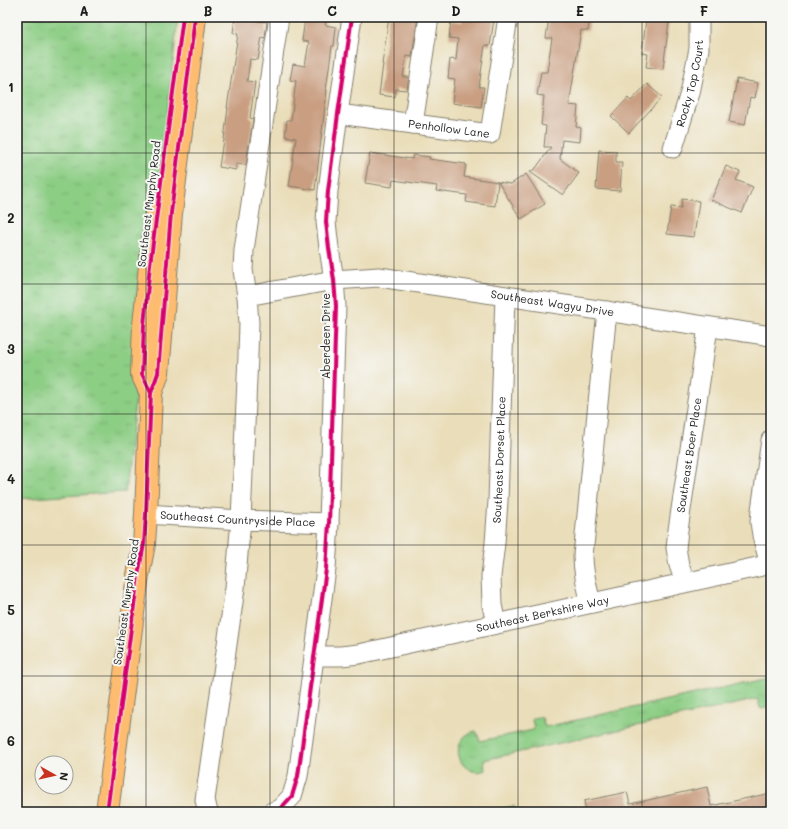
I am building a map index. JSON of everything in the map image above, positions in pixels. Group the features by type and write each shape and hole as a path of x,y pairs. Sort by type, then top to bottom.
{"main road":[{"name":"Southeast Murphy Road","path":"151,393 142,374 144,325 150,265 183,17"},
{"name":"Southeast Murphy Road","path":"108,812 138,575 144,544 151,393 158,374 171,213 195,17"}],"street":[{"path":"208,812 205,800 235,588 241,520 248,355 247,296 243,270 244,250 279,17"},
{"name":"Aberdeen Drive","path":"272,812 280,809 292,796 298,776 326,569 336,346 336,306 326,222 328,191 352,17"},
{"path":"413,124 429,17"},
{"name":"Penhollow Lane","path":"338,114 490,134 508,17"},
{"name":"Rocky Top Court","path":"673,148 690,94 699,49 698,17"},
{"name":"Southeast Wagyu Drive","path":"247,296 334,280 379,277 771,336"},
{"name":"Southeast Dorset Place","path":"496,624 492,605 491,576 498,501 505,296"},
{"path":"591,603 585,580 583,556 607,311"},
{"name":"Southeast Boer Place","path":"685,582 679,565 676,548 708,327"},
{"path":"770,565 760,522 771,440"},
{"name":"Southeast Countryside Place","path":"146,514 241,520 329,523"},
{"name":"Southeast Berkshire Way","path":"314,656 359,654 685,582 770,565"}],"green space":[{"path":"17,17 178,17 125,492 17,499"},
{"path":"771,677 771,707 760,708 758,699 484,760 485,770 478,772 466,767 459,756 458,750 463,738 476,731 480,741 533,730 533,718 542,718 545,727"},
{"path":"514,806 515,812 486,812"}],"building":[{"path":"235,17 258,17 257,21 267,22 265,38 262,37 258,60 250,59 247,81 255,82 250,118 253,119 246,165 236,164 236,170 219,167 238,34 233,33"},
{"path":"389,17 418,17 412,57 406,56 403,77 409,77 407,90 396,89 395,97 379,95"},
{"path":"462,17 494,19 490,46 485,45 479,87 484,87 481,107 452,103 455,79 448,78 450,59 456,60 458,39 449,38 451,20 462,22"},
{"path":"549,17 590,17 588,31 581,30 569,105 578,106 576,127 581,128 580,142 562,140 560,159 579,173 563,195 530,172 536,168 551,147 544,147 546,126 541,125 544,96 537,95 541,72 547,72 552,38 546,38"},
{"path":"305,18 326,21 325,25 336,27 326,90 315,190 289,186 296,138 285,136 287,120 291,120 296,81 290,80 293,64 305,66 309,42 302,41"},
{"path":"646,19 669,22 663,69 646,67 648,54 642,53"},
{"path":"737,79 758,83 755,98 750,97 745,125 729,122"},
{"path":"647,84 662,97 629,133 611,116 628,98 631,101"},
{"path":"599,150 616,151 616,162 622,162 620,191 596,189"},
{"path":"370,153 412,159 413,155 430,157 429,159 466,164 464,177 498,182 495,206 466,202 467,195 436,191 437,186 393,180 392,187 365,183"},
{"path":"726,166 740,172 736,180 753,187 742,213 711,200"},
{"path":"526,174 545,204 521,219 498,182 511,184"},
{"path":"682,199 699,201 694,237 667,234 671,207 681,208"},
{"path":"707,787 711,806 771,793 771,812 586,812 584,801 627,792 630,804"}],"cycle path":[{"path":"151,393 142,374 144,325 150,265 183,17"},
{"path":"107,812 138,575 144,544 151,393 158,373 171,213 195,17"},
{"path":"272,812 280,809 292,796 298,776 326,569 329,523 336,306 326,222 328,191 352,17"}]}
